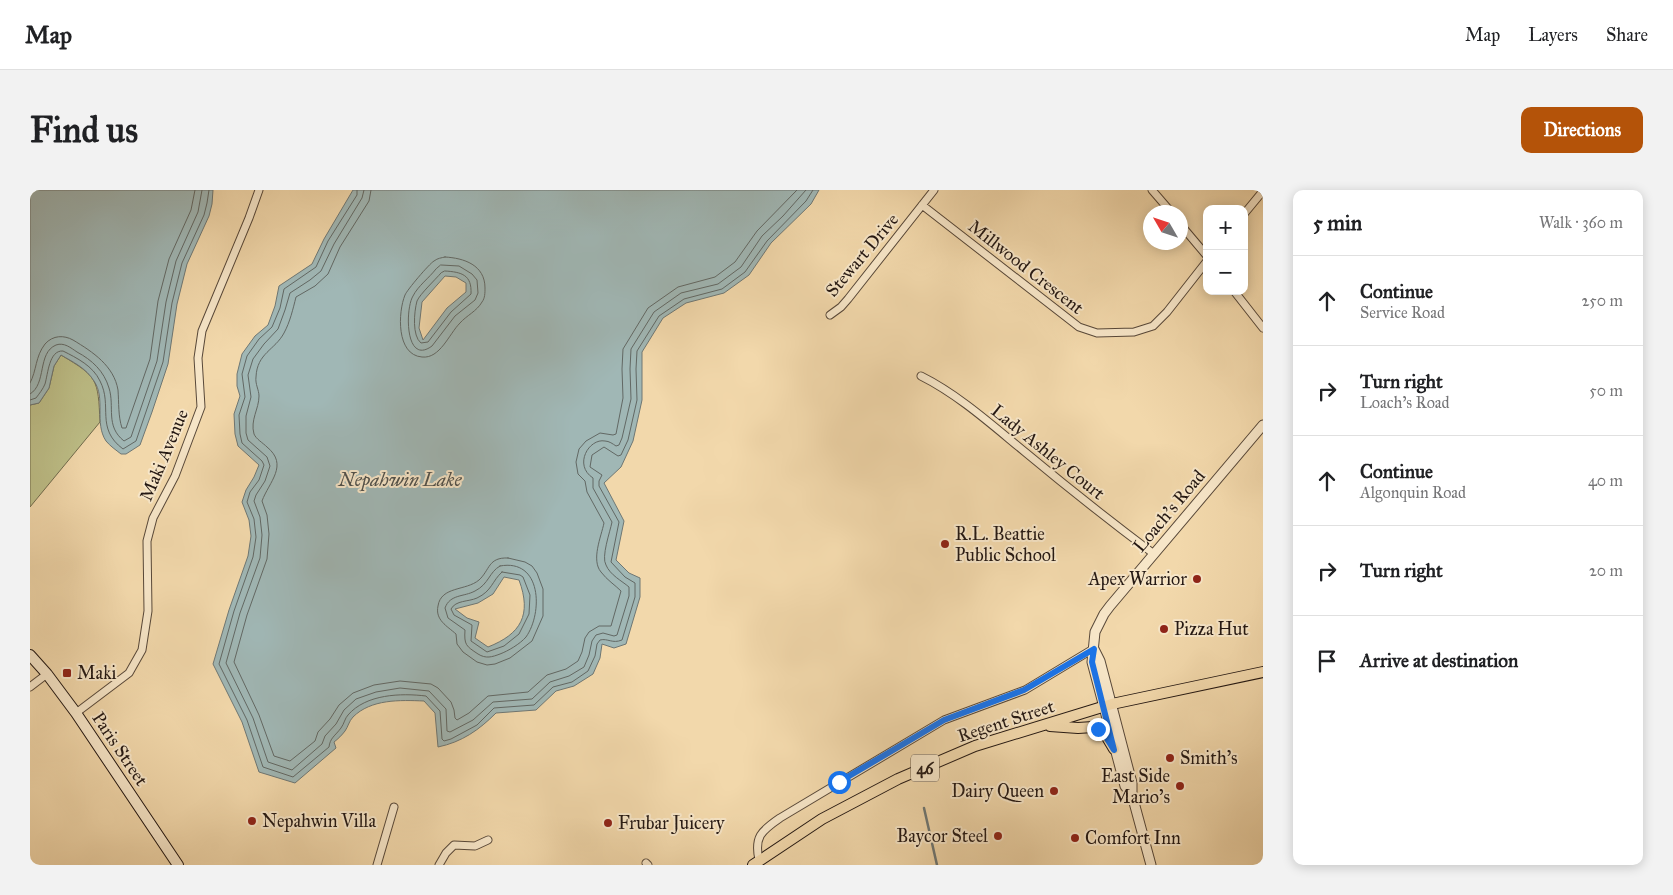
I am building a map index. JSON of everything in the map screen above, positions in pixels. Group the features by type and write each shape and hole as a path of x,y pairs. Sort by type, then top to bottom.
{"main road":[{"name":"Paris Street","path":"30,655 48,674 76,713 178,865"},
{"name":"Regent Street","path":"756,863 822,820 898,779 975,746 1108,706 1263,672"},
{"path":"1044,725 1078,728 1093,727 1104,734 1114,750"}],"street":[{"name":"Maki Avenue","path":"76,713 129,673 142,650 148,611 147,541 153,518 175,476 200,407 198,358 202,331 259,190"},
{"name":"Stewart Drive","path":"830,315 848,299 934,190"},
{"path":"1152,190 1165,205"},
{"path":"1248,209 1263,190"},
{"name":"Millwood Crescent","path":"922,205 1079,328 1097,333 1134,332 1153,326 1167,312 1203,266"},
{"path":"1188,233 1203,251"},
{"path":"1237,295 1263,328"},
{"name":"Lady Ashley Court","path":"921,376 938,384 967,404 1086,503 1154,554"},
{"name":"Loach's Road","path":"1094,649 1095,632 1104,614 1263,425"},
{"path":"756,863 757,842 764,828 944,720 1024,690 1094,649 1100,661 1114,750 1125,786 1132,795"},
{"path":"30,687 48,674"},
{"path":"1108,706 1132,783 1132,795 1151,865"},
{"path":"376,865 394,807"},
{"path":"439,865 446,853 454,845 475,846 488,840"}],"green space":[{"path":"61,355 82,369 94,381 97,388 100,422 30,507 30,405 39,403 49,388 54,366"}],"water":[{"path":"30,190 213,190 209,216 187,264 177,304 168,364 140,445 126,454 121,454 106,441 101,426 99,395 91,376 61,355 54,366 49,388 39,403 30,405"},
{"name":"Nepahwin Lake","path":"353,190 819,190 811,204 771,243 749,275 724,293 686,303 663,318 642,352 642,400 633,441 621,467 604,483 624,521 616,560 629,573 640,578 640,597 626,644 614,648 602,644 600,658 593,674 574,686 556,691 536,710 496,713 470,734 447,745 438,747 435,713 424,701 386,702 368,707 360,711 352,719 345,731 334,742 336,748 295,783 259,772 242,722 213,664 248,556 251,536 249,520 242,502 259,465 238,446 235,434 234,414 240,396 237,386 237,374 242,354 255,336 268,325 275,306 279,286 312,264 324,239","holes":["445,276 456,277 466,283 466,292 447,308 423,340 419,328 422,302","504,577 519,580 523,592 524,613 521,622 509,636 488,647 475,638 479,622 467,618 455,609 478,603 493,594"]}],"waterway":[{"path":"924,808 937,865"}],"place":[{"name":"R.L. Beattie Public School","path":"945,544"},
{"name":"Apex Warrior","path":"1197,579"},
{"name":"Pizza Hut","path":"1164,629"},
{"name":"Maki","path":"67,673"},
{"name":"Smith's","path":"1170,758"},
{"name":"East Side Mario's","path":"1180,786"},
{"name":"Dairy Queen","path":"1054,791"},
{"name":"Nepahwin Villa","path":"252,821"},
{"name":"Frubar Juicery","path":"608,823"},
{"name":"Baycor Steel","path":"998,836"},
{"name":"Comfort Inn","path":"1075,838"}],"route":[{"path":"839,782 944,720 1024,690 1094,649 1092,662 1114,750 1104,734 1098,729"}]}
